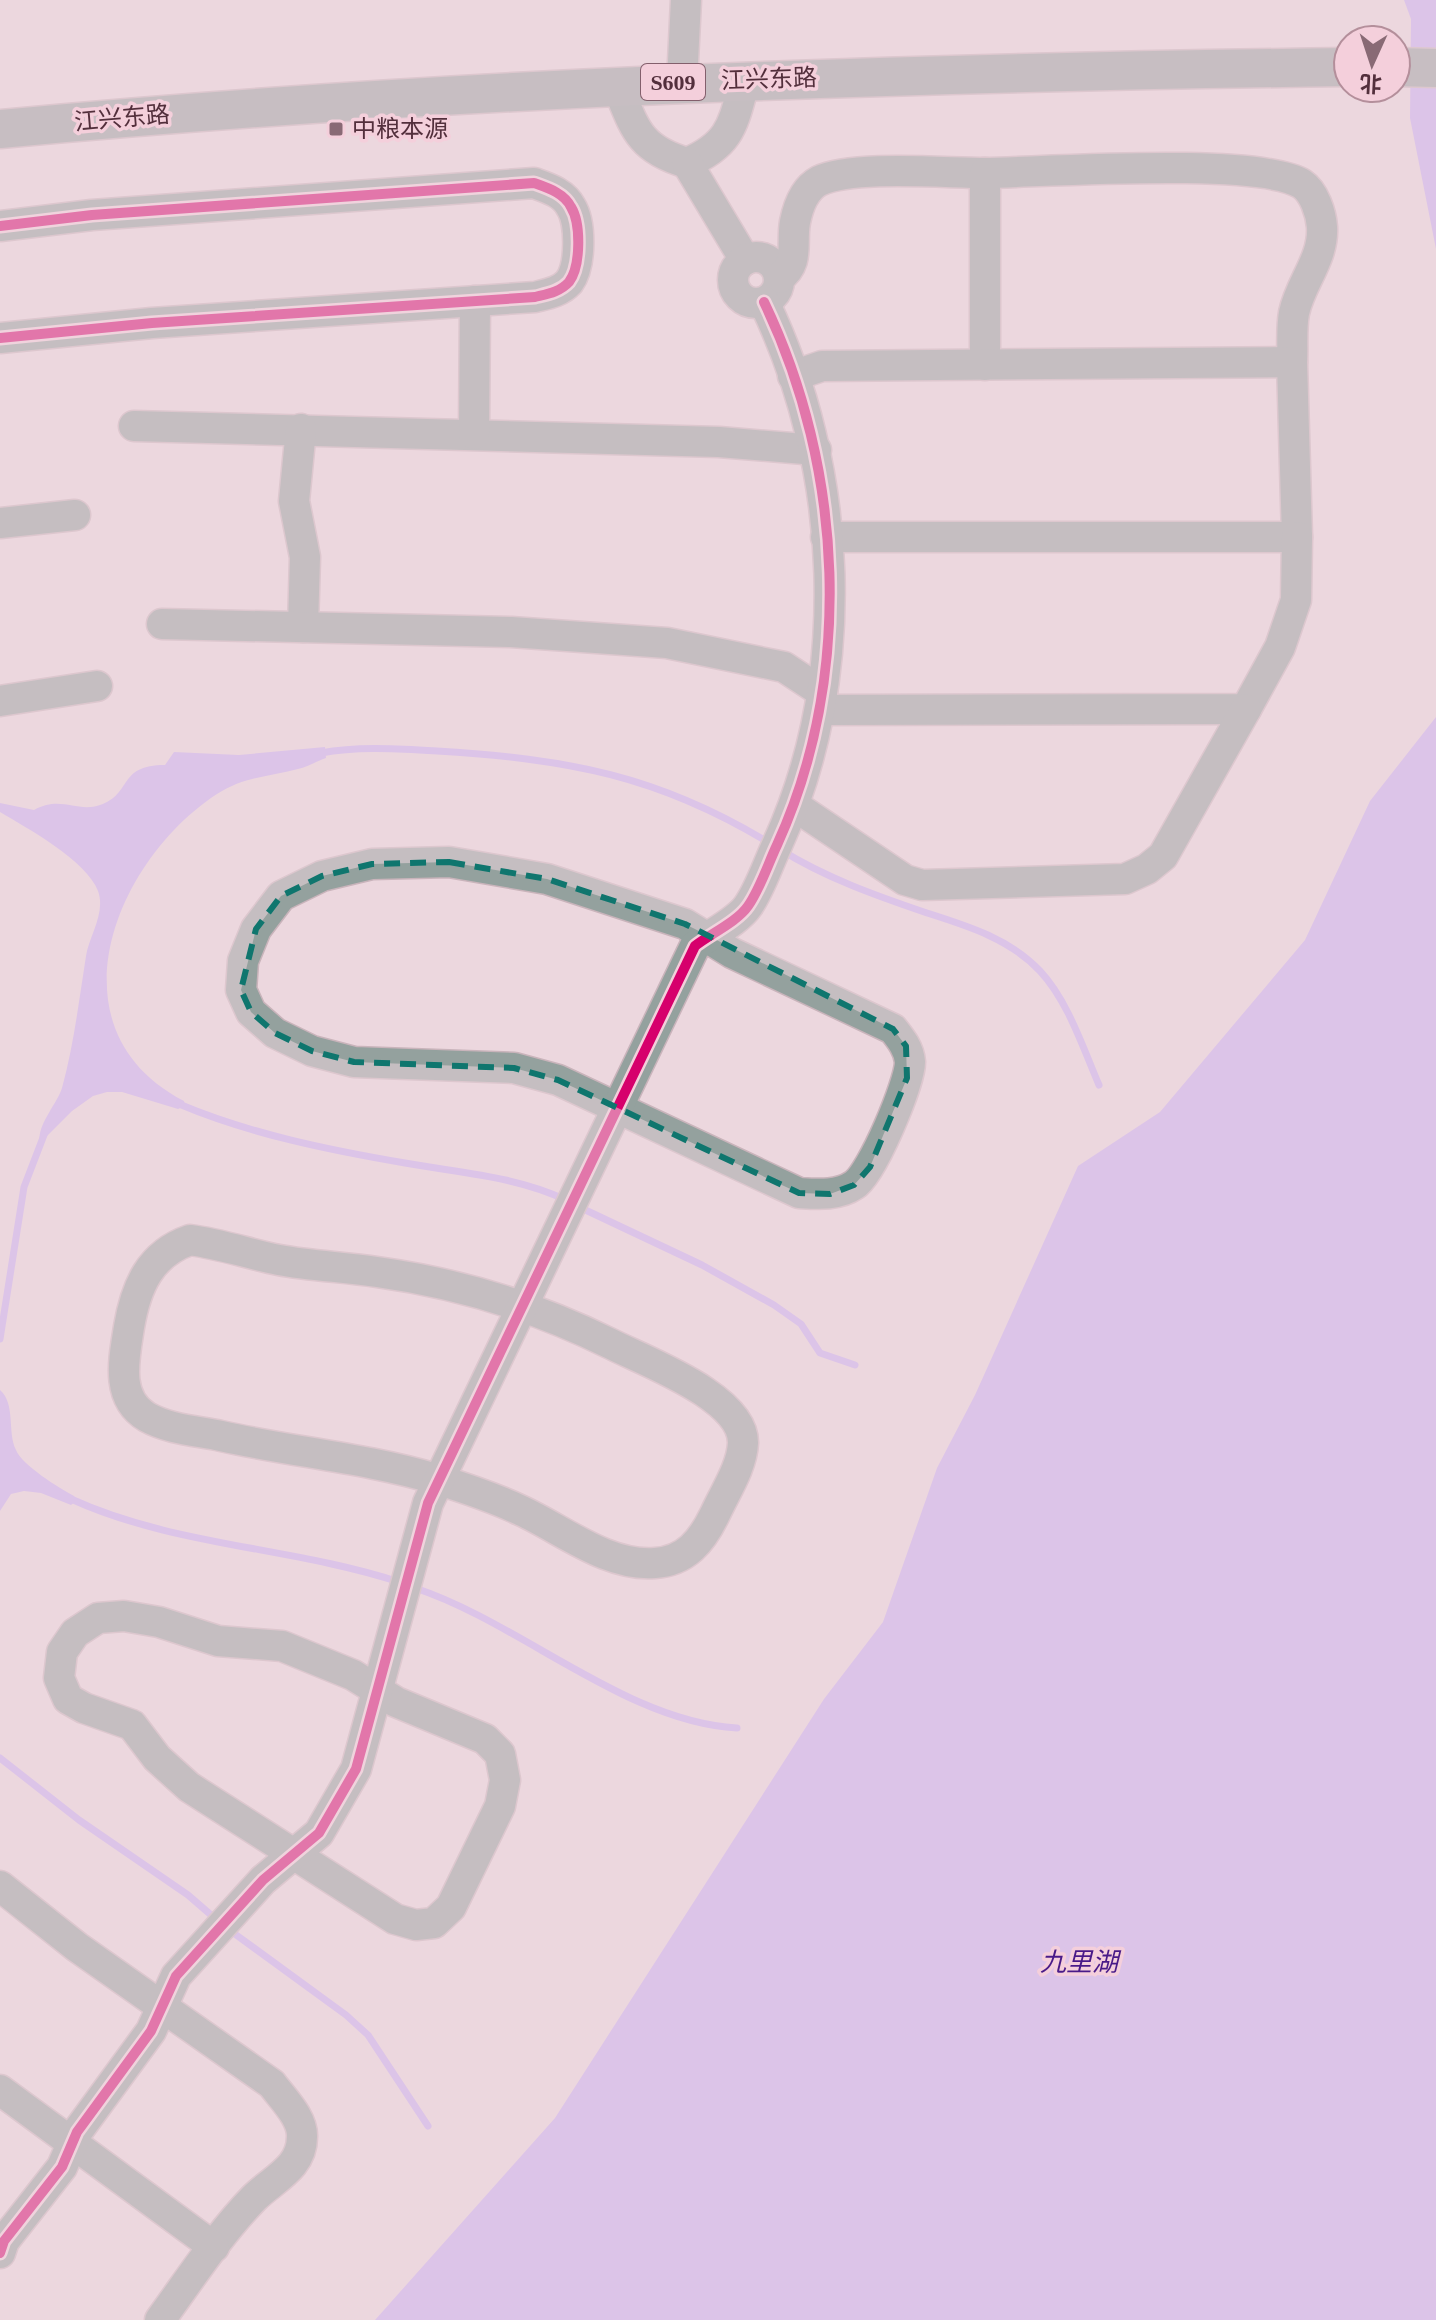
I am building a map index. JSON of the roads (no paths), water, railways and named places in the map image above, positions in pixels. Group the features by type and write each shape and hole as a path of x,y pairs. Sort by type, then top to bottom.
{"main road":[{"name":"江兴东路","path":"0,129 158,114 617,85 1332,67"},
{"path":"1412,67 1436,68"}],"street":[{"path":"682,82 686,0"},
{"path":"617,85 638,135 659,155 687,163 708,154 730,134 745,80"},
{"path":"0,2253 12,2215 62,2167 72,2143 151,2031 176,1976 263,1880 319,1833 356,1769 375,1688 428,1503 695,946 748,907 795,806 822,701 832,577 816,450 793,376 767,260 745,260 687,163"},
{"path":"772,290 789,271 795,252 798,209 817,182 845,174 1217,169 1275,174 1304,185 1318,205 1322,228 1319,255 1294,314 1296,600 1280,647 1163,856 1147,869 1125,879 922,885 905,880 795,806"},
{"path":"985,173 985,365"},
{"path":"0,226 92,215 534,183 555,190 571,206 577,225 576,261 570,280 558,291 535,297 152,323 0,338"},
{"path":"474,434 475,301"},
{"path":"793,376 822,366 1292,362"},
{"path":"134,426 719,442 816,450"},
{"path":"301,429 294,501 305,557 303,627"},
{"path":"0,523 75,515"},
{"path":"826,537 1297,537"},
{"path":"162,624 511,632 667,643 784,667 822,701 1246,709"},
{"path":"0,701 97,686"},
{"path":"449,862 547,879 685,924 893,1029 906,1046 910,1062 907,1078 870,1167 854,1185 830,1194 799,1193 617,1107 558,1080 514,1068 354,1062 312,1051 275,1033 251,1012 241,990 243,961 256,929 281,896 322,876 372,864 449,862"},
{"path":"190,1240 279,1260 381,1272 495,1296 592,1335 710,1393 733,1418 743,1438 741,1458 711,1522 693,1548 678,1559 652,1564 628,1562 589,1546 519,1509 439,1480 370,1462 302,1454 173,1426 147,1417 130,1402 123,1380 130,1323 150,1266 167,1248 190,1240"},
{"path":"124,1616 159,1622 218,1641 282,1646 353,1675 396,1702 485,1739 500,1754 505,1780 500,1806 451,1907 434,1923 416,1925 395,1919 295,1853 189,1787 157,1758 132,1725 68,1699 59,1678 62,1652 75,1633 98,1618 124,1616"},
{"path":"0,1886 77,1947 272,2084 295,2115 303,2135 298,2156 286,2172 255,2197 160,2320"},
{"path":"0,2090 214,2247"}],"water":[{"path":"1404,0 1436,0 1436,249 1410,118 1411,19"},
{"name":"九里湖","path":"1436,717 1436,2320 375,2320 555,2118 824,1699 883,1622 937,1468 975,1395 1078,1166 1160,1112 1305,940 1370,801"},
{"path":"325,747 326,758 302,768 247,780 217,794 180,824 149,860 125,902 110,946 107,990 117,1032 142,1070 184,1101 185,1106 178,1109 122,1092 107,1092 93,1096 72,1111 40,1143 41,1129 62,1088 66,1072 86,956 99,916 100,899 92,880 82,868 55,846 0,812 0,803 34,810 52,804 100,805 117,794 132,775 150,766 165,765 174,752 239,755"},
{"path":"0,1390 10,1410 16,1450 42,1476 74,1496 76,1501 71,1505 41,1493 24,1491 11,1494 0,1511"}],"waterway":[{"path":"321,753 364,749 423,750 484,754 570,766 650,786 689,801 771,844"},
{"path":"781,850 852,886 973,929 1015,950 1040,971 1059,996 1099,1085"},
{"path":"179,1104 290,1140 507,1180 566,1200"},
{"path":"0,1339 24,1187 44,1135"},
{"path":"577,1206 702,1265 774,1305 801,1324 820,1353 855,1365"},
{"path":"71,1499 151,1527 358,1570 399,1582"},
{"path":"415,1588 455,1604 655,1709 696,1722 737,1728"},
{"path":"0,1758 79,1820 188,1895 218,1921"},
{"path":"228,1929 346,2015 368,2035 428,2126"}],"place":[{"name":"中粮本源","path":"336,129"}]}
